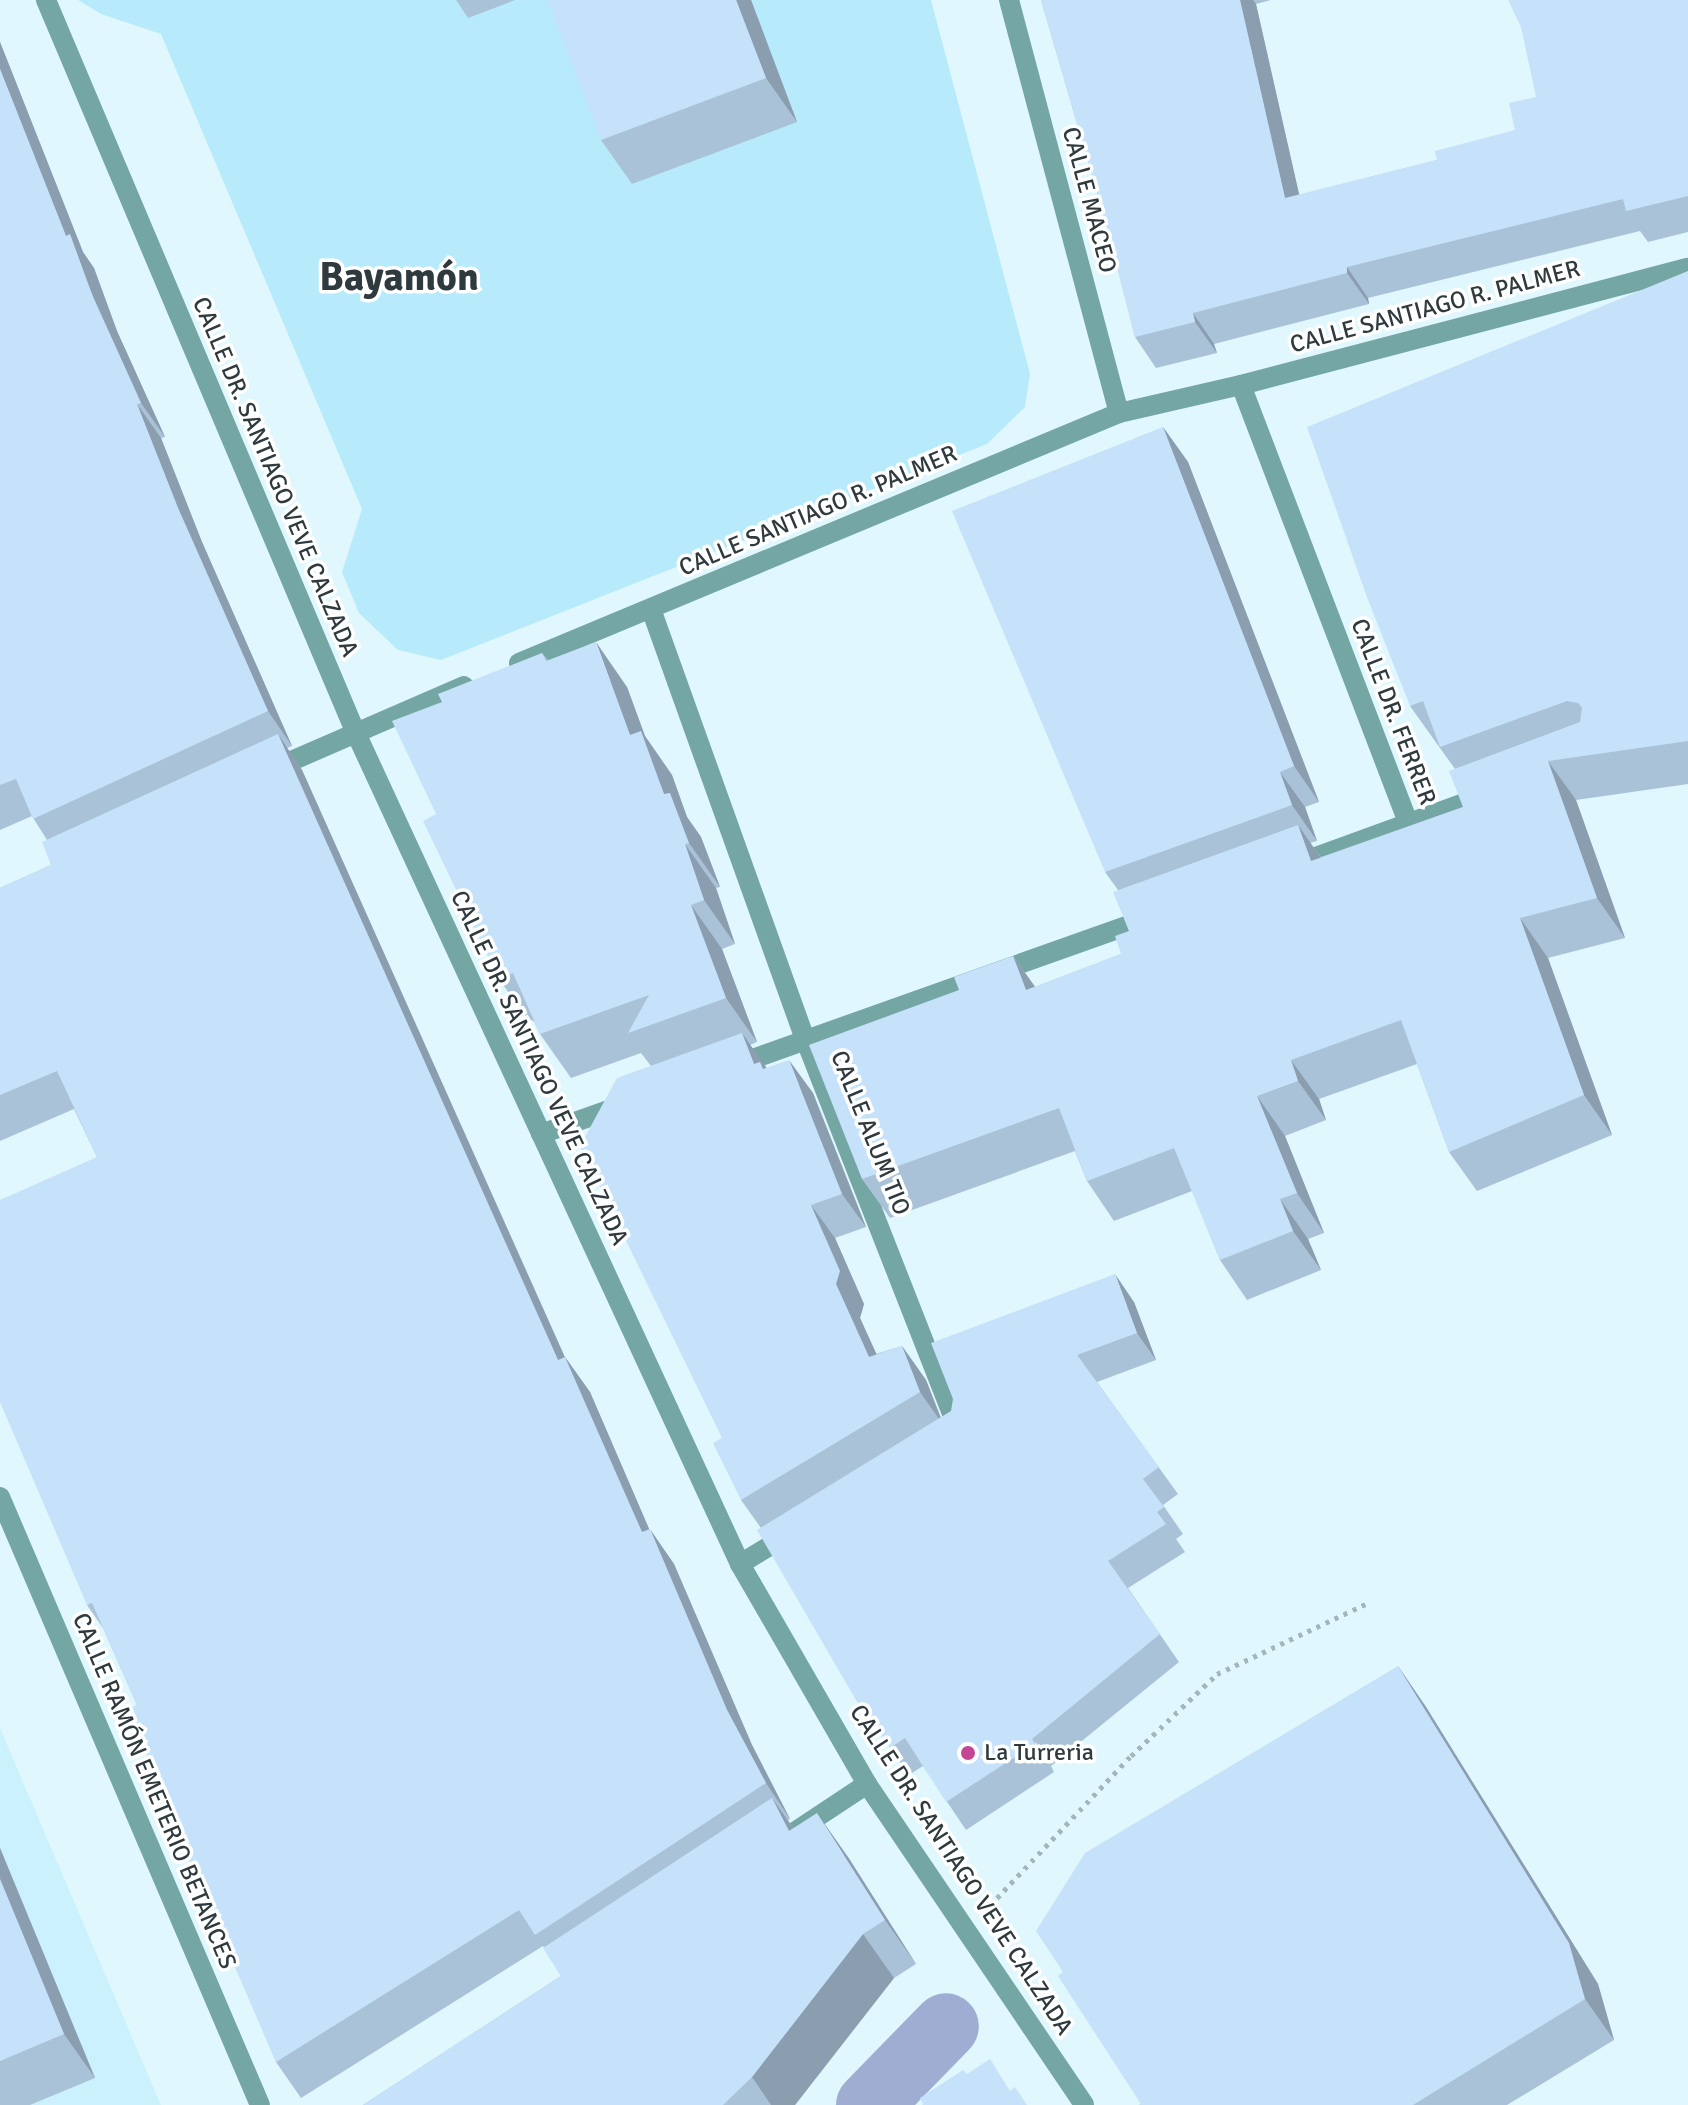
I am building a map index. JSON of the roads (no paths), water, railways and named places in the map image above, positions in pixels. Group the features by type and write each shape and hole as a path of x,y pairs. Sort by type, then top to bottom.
{"street":[{"name":"CALLE DR. SANTIAGO VEVE CALZADA","path":"46,0 355,731 740,1564 867,1784 1079,2097"},
{"name":"CALLE MACEO","path":"1009,0 1119,413"},
{"name":"CALLE SANTIAGO R. PALMER","path":"255,777 355,731 1119,413 1241,385 1688,268"},
{"name":"CALLE DR. FERRER","path":"1241,385 1409,824 1276,872"},
{"name":"CALLE ALUM TIO","path":"651,609 806,1041 960,1431 947,1439"},
{"path":"1409,824 1511,786"},
{"path":"717,1072 1173,909"},
{"path":"541,1134 644,1098"},
{"name":"CALLE RAMÓN EMETERIO BETANCES","path":"0,1497 260,2105"},
{"path":"740,1564 805,1525"},
{"path":"775,1844 867,1784"}],"waterway":[{"path":"869,2105 946,2026"}],"place":[{"name":"La Turreria","path":"968,1753"}],"district":[{"name":"Bayamón","path":"399,277"}]}
